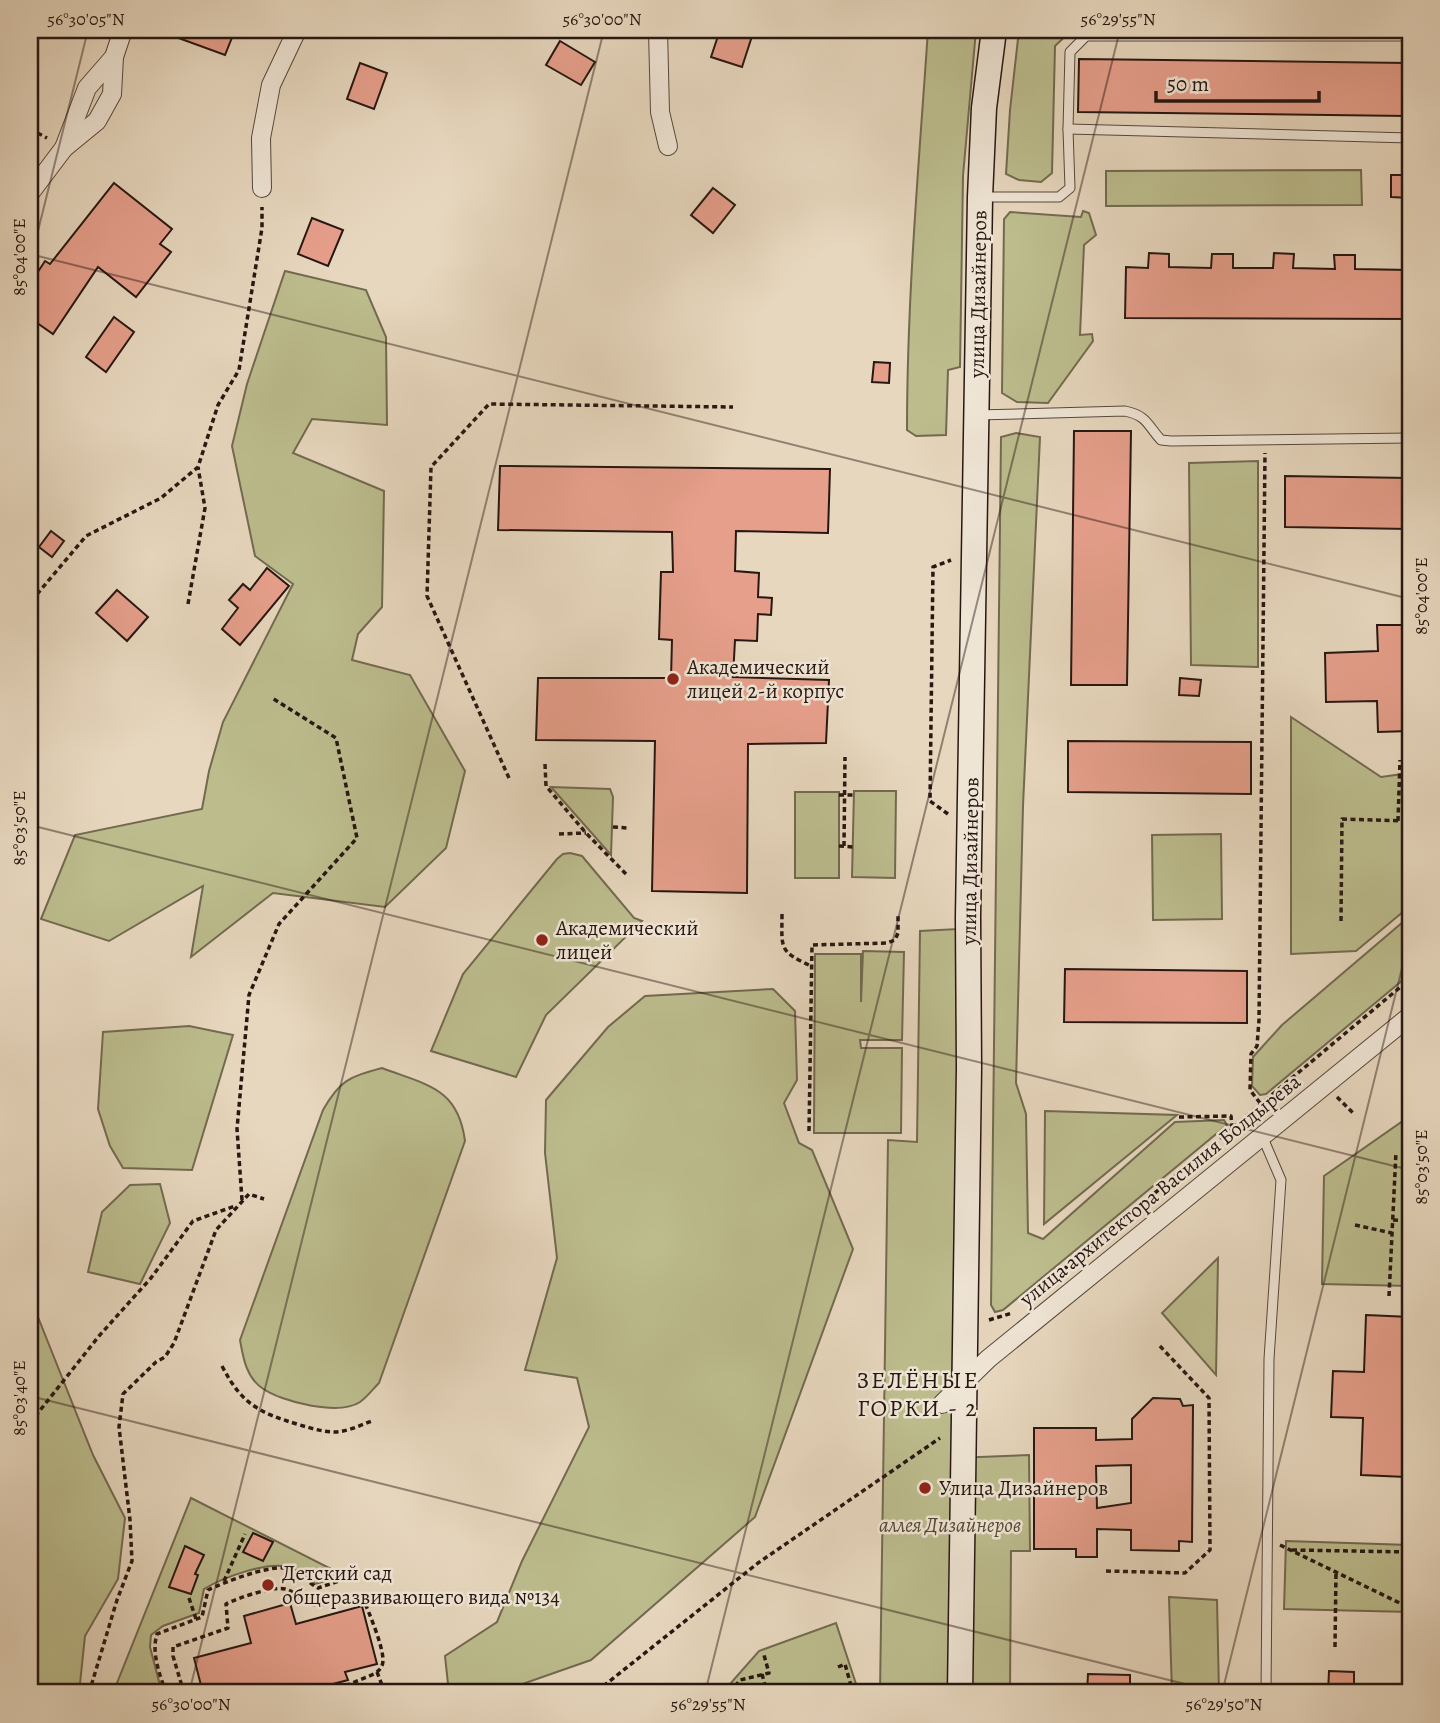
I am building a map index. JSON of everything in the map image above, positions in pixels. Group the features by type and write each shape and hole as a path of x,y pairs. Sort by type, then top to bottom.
{"street":[{"path":"30,194 64,148 97,121 112,94 114,57 123,30"},
{"path":"262,188 261,138 271,85 297,30"},
{"path":"658,30 660,112 668,146"},
{"name":"улица Дизайнеров","path":"960,1693 970,1068 968,917 975,415 984,108 994,30"},
{"path":"64,148 87,88 114,57"},
{"name":"улица архитектора Василия Болдырева","path":"942,1404 988,1359 1410,1016"}],"lane":[{"path":"980,197 1059,197 1070,188 1070,52 1086,36 1410,36"},
{"path":"1068,129 1410,138"},
{"path":"975,415 1125,411 1139,414 1147,420 1161,440 1410,438"},
{"path":"1263,1138 1280,1180 1269,1359 1266,1693"}],"path":[{"path":"188,604 205,508 198,467 218,405 239,369 262,228 262,188"},
{"path":"509,778 427,596 431,467 489,404 733,407"},
{"path":"1260,1103 1250,1090 1251,1054 1257,1046 1259,1020 1265,440"},
{"path":"30,599 86,536 161,498 198,467"},
{"path":"948,814 930,801 933,567 951,561 951,549"},
{"path":"242,1200 237,1129 248,995 279,924 357,838 337,738 272,698"},
{"path":"845,757 842,846 853,847"},
{"path":"1398,821 1400,760"},
{"path":"545,764 545,786 586,834 626,874"},
{"path":"839,795 854,795"},
{"path":"1341,921 1342,819 1410,821"},
{"path":"613,827 628,828"},
{"path":"559,834 586,834"},
{"path":"782,914 784,950 811,966"},
{"path":"809,1130 812,945 871,945 895,940 898,933 898,915"},
{"path":"1041,1289 1410,979"},
{"path":"1179,1117 1231,1116 1232,1127"},
{"path":"1389,1296 1396,1152"},
{"path":"89,1693 117,1600 132,1561 119,1427 123,1394 156,1362 165,1357 174,1343 216,1230 249,1194 264,1199"},
{"path":"30,1423 99,1336 151,1278 192,1221 237,1205"},
{"path":"1393,1220 1410,1221"},
{"path":"1355,1225 1392,1233"},
{"path":"988,1321 1011,1314 1021,1305"},
{"path":"1106,1571 1185,1573 1210,1550 1209,1398 1158,1344"},
{"path":"222,1366 237,1392 253,1408 272,1417 328,1432 341,1432 374,1420"},
{"path":"588,1693 601,1688 758,1563 942,1437 942,1447"},
{"path":"223,1583 245,1534"},
{"path":"1269,1539 1410,1608"},
{"path":"1290,1550 1410,1552"},
{"path":"166,1693 156,1661 154,1643 157,1634 202,1618 208,1590 223,1583 285,1568 298,1573 318,1588 345,1579"},
{"path":"1335,1647 1336,1572"},
{"path":"184,1693 173,1647 229,1628 226,1604 276,1589 287,1589 306,1603 317,1605 354,1596 363,1599 370,1613 383,1661 381,1669 328,1693"},
{"path":"189,1598 196,1619"},
{"path":"730,1693 740,1680 769,1673 764,1655"},
{"path":"838,1667 845,1664 853,1693"},
{"path":"377,1672 385,1693"},
{"path":"762,1674 767,1693"}],"green space":[{"path":"928,30 976,30 963,176 960,367 948,370 946,435 916,436 907,430 909,330"},
{"path":"1019,30 1072,30 1055,46 1052,173 1041,182 1019,180 1006,174"},
{"path":"1361,170 1362,205 1106,206 1106,171"},
{"path":"1083,211 1089,213 1096,235 1084,245 1080,335 1092,334 1093,341 1048,403 1017,402 1002,393 1004,219 1010,212 1081,217"},
{"path":"285,271 366,290 386,337 387,425 312,419 293,453 384,491 382,607 358,634 352,660 410,675 465,771 446,848 385,907 273,893 191,957 203,886 109,941 41,919 75,835 202,809 209,771 223,722 293,584 255,556 232,446 247,384"},
{"path":"1016,433 1040,437 1023,806 1016,1083 1026,1114 1028,1233 1043,1239 1175,1122 1224,1120 1227,1125 1003,1310 995,1312 991,1305 1001,437"},
{"path":"1258,461 1258,667 1191,665 1189,463"},
{"path":"1291,717 1381,777 1410,773 1410,906 1356,951 1291,954"},
{"path":"551,787 610,789 613,797 611,855"},
{"path":"854,791 896,791 895,878 852,877"},
{"path":"795,792 839,792 839,878 795,878"},
{"path":"1221,834 1222,919 1153,920 1152,835"},
{"path":"570,853 582,856 634,918 642,921 546,1015 516,1077 431,1051 463,974 557,859"},
{"path":"1410,916 1410,974 1266,1094 1260,1095 1252,1086 1253,1057 1282,1025"},
{"name":"аллея Дизайнеров","path":"958,929 954,1458 1029,1455 1030,1551 1011,1551 1010,1693 880,1693 888,1140 917,1142 920,931"},
{"path":"863,951 904,952 902,1040 860,1040 861,1048 902,1048 901,1133 814,1133 815,954 861,954 861,1002"},
{"path":"773,989 795,1011 797,1080 784,1103 799,1143 812,1150 853,1249 755,1517 591,1660 508,1689 481,1693 449,1693 445,1656 497,1622 522,1561 589,1427 577,1378 525,1370 557,1258 545,1153 546,1100 608,1027 645,996"},
{"path":"189,1026 233,1035 192,1170 123,1168 110,1146 98,1109 103,1032"},
{"path":"382,1068 426,1084 447,1099 461,1123 465,1141 379,1383 363,1400 351,1406 310,1406 282,1398 262,1388 252,1378 246,1366 240,1340 323,1110 346,1081"},
{"path":"1045,1111 1177,1115 1044,1224"},
{"path":"1410,1116 1410,1286 1322,1284 1324,1176"},
{"path":"160,1184 170,1223 140,1284 88,1272 102,1212 130,1185"},
{"path":"1218,1258 1216,1375 1162,1313"},
{"path":"30,1297 93,1455 125,1518 118,1579 85,1636 79,1693 30,1693"},
{"path":"191,1498 345,1576 315,1584 292,1568 269,1566 233,1576 204,1589 199,1613 163,1626 151,1635 150,1647 162,1693 113,1693"},
{"path":"1286,1541 1410,1545 1410,1612 1284,1609"},
{"path":"1169,1597 1217,1600 1219,1693 1172,1693"},
{"path":"836,1623 859,1693 722,1693 759,1651"}],"building":[{"path":"162,30 235,30 225,55"},
{"path":"720,30 754,30 742,67 711,57"},
{"path":"560,41 595,62 581,85 546,65"},
{"path":"1079,59 1408,63 1407,116 1078,112"},
{"path":"360,63 387,73 374,109 347,99"},
{"path":"1391,175 1410,175 1410,198 1391,197"},
{"path":"114,183 172,229 160,244 171,252 136,297 98,267 53,334 30,318 30,284 45,261 50,264"},
{"path":"713,188 735,205 713,233 691,215"},
{"path":"312,218 343,230 328,266 298,254"},
{"path":"1149,253 1169,254 1169,267 1211,268 1212,254 1233,254 1233,268 1273,268 1274,253 1294,254 1293,268 1335,269 1334,255 1355,255 1355,269 1410,270 1410,319 1125,318 1126,267 1148,268"},
{"path":"114,317 134,332 106,372 86,357"},
{"path":"874,362 890,363 889,383 872,382"},
{"path":"1074,431 1131,431 1127,685 1071,685"},
{"name":"Академический лицей 2-й корпус","path":"500,466 830,469 828,533 736,531 735,571 759,573 758,597 772,598 771,615 758,614 757,641 735,640 733,677 829,680 826,743 748,744 747,893 652,891 655,741 536,740 538,678 671,678 672,640 659,639 661,572 673,572 672,532 498,530"},
{"path":"1285,476 1410,478 1410,529 1285,527"},
{"path":"51,531 64,541 52,557 39,547"},
{"path":"267,568 289,586 240,645 222,629 238,608 229,600 243,584 250,590"},
{"path":"117,590 148,617 127,641 96,613"},
{"path":"1377,625 1410,625 1410,731 1378,732 1377,701 1326,702 1325,653 1378,651"},
{"path":"1180,678 1201,680 1199,696 1179,695"},
{"path":"1068,741 1251,742 1251,794 1068,792"},
{"path":"1065,969 1247,971 1247,1023 1064,1022"},
{"path":"1366,1315 1410,1317 1410,1425 1407,1425 1406,1477 1361,1475 1363,1418 1331,1417 1333,1371 1364,1372"},
{"path":"1153,1398 1180,1399 1183,1406 1193,1405 1192,1542 1179,1541 1179,1551 1131,1550 1131,1530 1097,1529 1097,1557 1076,1557 1076,1549 1034,1549 1034,1428 1096,1428 1096,1440 1132,1439 1132,1419","holes":["1131,1465 1131,1503 1097,1508 1096,1466"]},
{"path":"253,1533 273,1542 263,1561 243,1552"},
{"path":"185,1546 204,1555 195,1574 198,1575 191,1594 169,1587"},
{"path":"290,1603 296,1624 362,1606 377,1664 345,1672 348,1680 314,1689 315,1693 203,1693 194,1658 251,1643 244,1616"},
{"path":"1329,1671 1354,1672 1354,1693 1328,1693"},
{"path":"1088,1674 1130,1675 1130,1693 1087,1693"}],"place":[{"name":"Академический лицей 2-й корпус","path":"673,679"},
{"name":"Академический лицей","path":"542,940"},
{"name":"Улица Дизайнеров","path":"925,1488"},
{"name":"Детский сад общеразвивающего вида №134","path":"268,1585"}],"district":[{"name":"ЗЕЛЁНЫЕ ГОРКИ - 2","path":"918,1394"}]}
